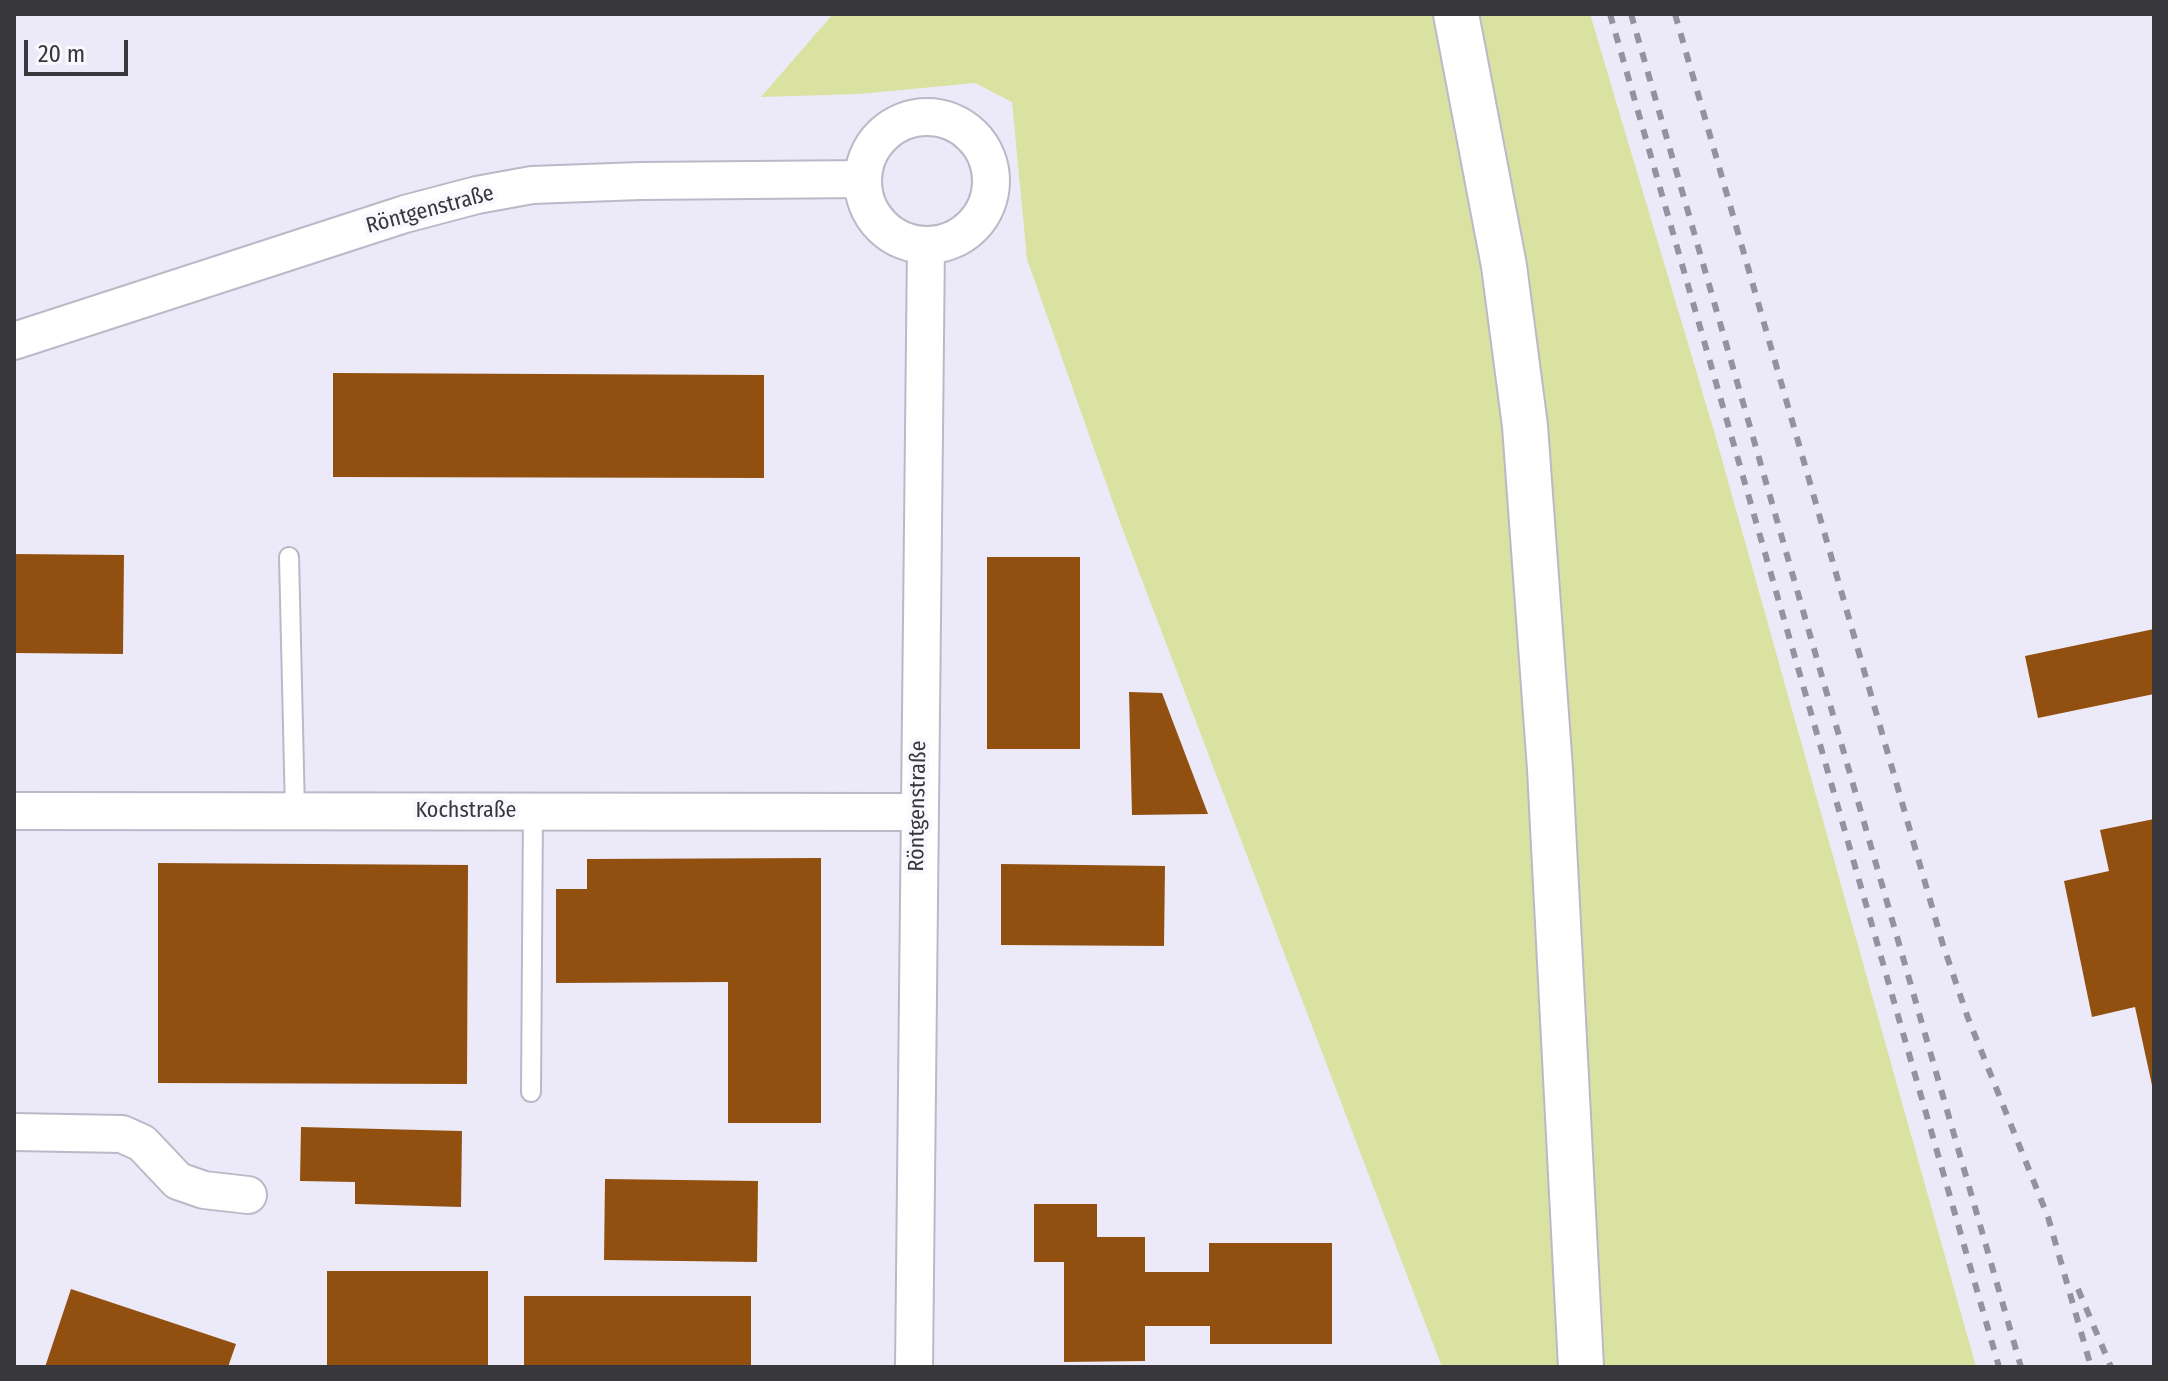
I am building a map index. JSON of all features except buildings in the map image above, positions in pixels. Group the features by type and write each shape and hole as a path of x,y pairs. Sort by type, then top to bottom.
{"main road":[{"path":"1456,14 1504,266 1525,426 1550,769 1581,1367"}],"street":[{"path":"936,117 956,123 974,136 985,154 991,175 990,196 981,216 966,232 947,242 926,245 906,241 888,232 874,217 865,199 863,179 867,158 877,140 894,126 914,118 936,117"},
{"name":"Röntgenstraße","path":"14,341 405,214 477,195 532,185 863,179"},
{"name":"Röntgenstraße","path":"914,1367 926,245"},
{"name":"Kochstraße","path":"14,811 918,812"},
{"path":"14,1132 122,1134 142,1143 178,1181 204,1190 248,1195"}],"lane":[{"path":"289,557 295,811"},
{"path":"531,1092 533,811"}],"green space":[{"path":"833,14 1590,14 1714,431 1976,1367 1442,1367 1121,525 1027,259 1012,102 975,83 859,94 761,97"}],"railway":[{"path":"1610,14 1999,1367"},
{"path":"1631,14 2021,1367"},
{"path":"1675,14 1943,945 1968,1018 2048,1217 2091,1367"},
{"path":"2078,1289 2111,1367"}]}
